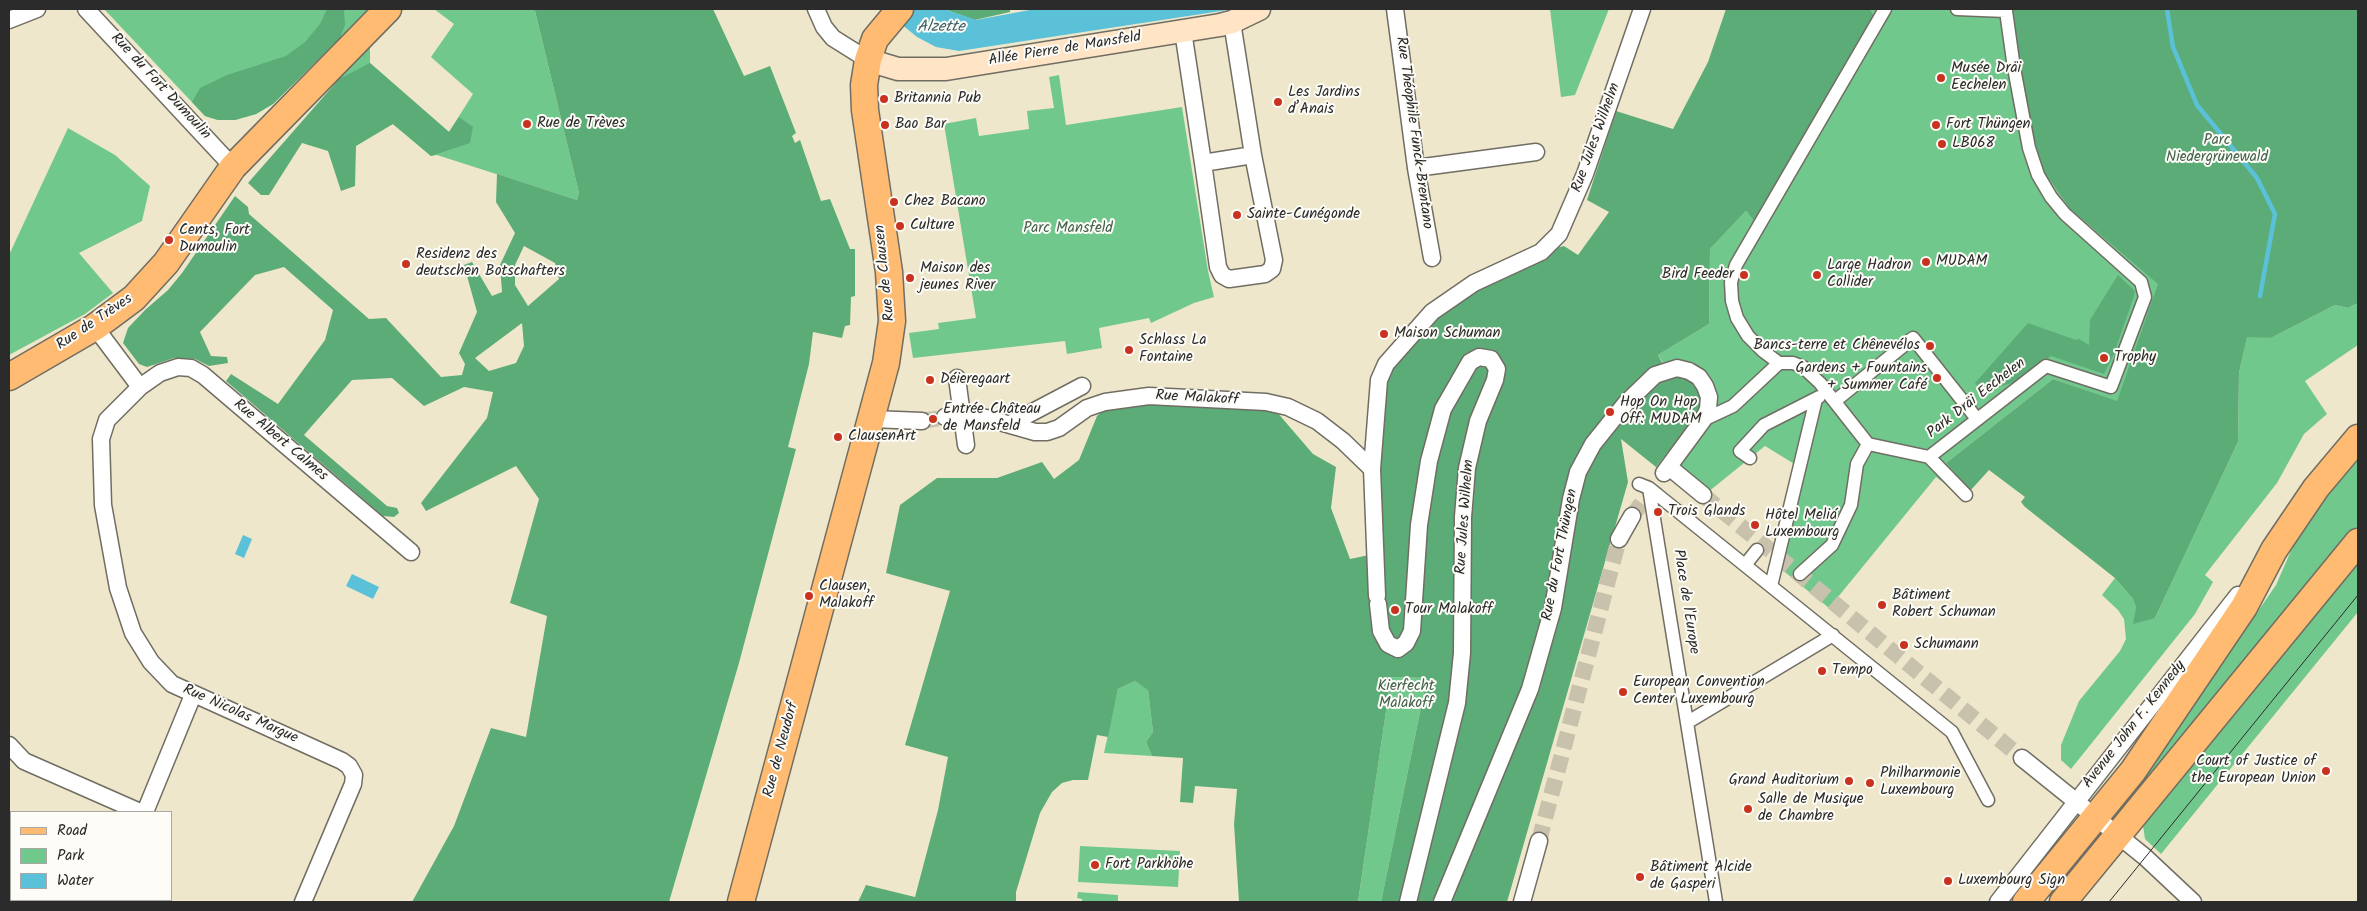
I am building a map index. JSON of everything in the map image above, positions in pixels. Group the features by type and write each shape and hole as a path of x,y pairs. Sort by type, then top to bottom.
{"main road":[{"name":"Rue de Trèves","path":"9,377 95,327 134,298 153,279 233,167 388,9"},
{"name":"Allée Pierre de Mansfeld","path":"868,60 898,69 946,69 1183,32 1232,22 1259,9"},
{"name":"Rue de Clausen","path":"822,598 872,419 886,363 892,321 889,272 865,110 864,85 874,39 896,13"},
{"name":"Avenue John F. Kennedy","path":"2026,902 2085,808 2133,770 2244,607 2274,550 2333,467 2358,438"},
{"path":"2333,467 2358,455"},
{"path":"2062,902 2358,542"},
{"name":"Rue de Neudorf","path":"742,902 822,598"}],"street":[{"path":"9,20 37,9"},
{"name":"Rue du Fort Dumoulin","path":"86,9 233,167"},
{"path":"816,9 824,27 833,38 868,60"},
{"name":"Rue Théophile Funck-Brentano","path":"1395,9 1416,168 1432,258"},
{"name":"Rue Jules Wilhelm","path":"1408,902 1457,703 1462,653 1463,517 1467,468 1478,420 1495,380 1497,369 1491,359 1480,357 1470,362 1443,409 1429,461 1419,525 1412,631 1406,643 1398,649 1388,644 1380,630 1377,600 1372,469 1379,380 1386,364 1432,312 1474,283 1541,252 1559,234 1585,174 1642,9"},
{"path":"1800,574 1832,545 1851,505 1857,464 1868,444 1831,397 1803,367 1793,363 1779,363 1762,351 1748,336 1737,318 1732,301 1731,282 1736,264 1885,9"},
{"name":"Park Dräi Eechelen","path":"1868,444 1929,457 2046,366 2111,387 2145,297 2141,282 2065,214 2050,197 2038,176 2027,139 2006,11 1957,9"},
{"path":"1183,32 1218,267 1222,275 1229,279 1265,274 1272,269 1274,260 1253,155 1232,22"},
{"path":"1416,168 1536,152"},
{"path":"1203,163 1253,155"},
{"path":"95,327 140,387"},
{"path":"1750,458 1740,451 1764,425 1816,399 1831,397 1856,384 1913,338 1978,418"},
{"path":"1703,420 1733,406 1779,363"},
{"name":"Rue Albert Calmes","path":"140,387 160,373 178,367 191,368 202,375 412,552"},
{"name":"Rue du Fort Thüngen","path":"1442,902 1530,688 1553,608 1571,499 1578,472 1593,444 1626,402 1654,375 1666,370 1678,368 1689,371 1706,386 1709,397 1708,409 1703,420 1666,470 1703,495"},
{"path":"957,378 966,445"},
{"path":"1010,424 1082,386"},
{"name":"Rue Nicolas Margue","path":"140,387 107,420 101,439 101,472 106,524 118,588 133,633 151,662 172,684 342,760 349,766 354,775 353,784 303,902"},
{"name":"Rue Malakoff","path":"945,417 961,415 1010,424 1035,432 1047,432 1059,428 1087,408 1105,402 1149,396 1266,402 1288,407 1316,421 1343,441 1372,469"},
{"path":"1771,586 1816,399"},
{"path":"872,419 922,421"},
{"path":"1929,457 1966,495"},
{"name":"Place de l'Europe","path":"1716,902 1688,722 1644,486 1746,565 1952,732 1988,800"},
{"path":"1619,539 1632,516"},
{"path":"1746,565 1757,550"},
{"path":"1688,722 1833,635"},
{"path":"145,811 193,695"},
{"path":"9,745 24,761 138,811"},
{"path":"2022,758 2162,872 2193,902"},
{"name":"Avenue John F. Kennedy","path":"1998,902 2085,808"},
{"path":"1522,902 1539,841"}],"green space":[{"path":"104,9 369,9 273,104 256,114 235,120 218,120 205,116"},
{"path":"327,9 346,9 344,11 345,25 340,38 273,104 256,114 235,120 218,120 205,116 192,102 200,88 227,75 286,56 305,42 320,24"},
{"path":"434,9 527,9 535,11 579,193 577,200 437,155 431,156 339,79 370,47 370,63 449,132 473,94 431,57 454,24"},
{"path":"527,9 713,9 744,76 770,66 796,133 792,136 795,143 800,140 821,201 830,199 850,249 855,249 855,296 851,297 850,325 845,326 842,338 813,332 809,364 788,447 796,449 739,663 669,902 412,902 454,826 491,728 526,737 547,616 510,603 539,499 516,466 426,511 421,503 487,418 493,392 464,387 424,406 392,378 352,380 304,435 387,506 397,508 399,513 394,517 383,516 226,381 231,374 278,404 325,340 333,310 284,267 255,275 200,332 211,356 227,357 228,363 209,366 195,359 174,358 147,367 139,364 123,343 128,328 168,290 182,273 235,196 248,207 249,214 369,319 386,318 441,377 462,375 465,364 459,353 477,312 464,265 472,262 492,296 502,292 500,265 515,233 496,202 497,174 577,200 579,193 535,11","holes":["524,246 555,263 559,279 528,306 515,285 515,265","522,323 524,346 516,363 489,371 475,358"]},
{"path":"944,9 1010,9 1010,12 975,20"},
{"path":"1550,9 1609,9 1575,95 1561,97"},
{"path":"1726,9 1870,9 1875,17 1755,222 1746,211 1710,249 1709,324 1658,355 1666,370 1689,375 1701,394 1697,415 1656,467 1621,439 1628,482 1507,902 1381,902 1427,678 1391,677 1358,902 1239,902 1234,824 1237,789 1195,786 1193,803 1180,802 1183,758 1152,756 1146,742 1153,732 1148,690 1135,681 1118,689 1108,737 1097,735 1088,780 1073,780 1062,783 1052,792 1040,813 1016,892 1016,902 858,902 866,885 915,897 938,810 948,757 905,745 950,591 886,573 900,505 937,478 997,478 1042,462 1054,479 1079,460 1097,416 1105,409 1148,402 1219,404 1276,411 1313,454 1336,467 1331,508 1350,559 1374,554 1379,380 1432,312 1541,252 1564,246 1578,255 1609,212 1587,200 1616,111 1673,129 1708,62"},
{"path":"1870,9 2011,9 2035,145 2044,172 2070,209 2159,284 2117,402 2053,379 1946,463 1970,491 1953,490 1936,477 1829,608 1775,564 1796,465 1765,446 1697,501 1656,467 1697,415 1658,355 1709,324 1710,249 1746,211 1755,221 1875,17"},
{"name":"Parc Niedergrünewald","path":"2011,9 2358,9 2358,303 2348,308 2335,305 2271,338 2247,337 2239,373 2238,442 2155,618 2133,624 2136,608 2133,599 2115,578 2025,507 2021,502 2025,497 1989,470 1970,491 1946,463 2053,379 2117,401 2158,284 2070,209 2044,172 2035,145 2019,67"},
{"path":"370,63 449,132 459,117 473,127 470,143 431,156 393,124 356,146 355,186 341,191 328,151 302,143 269,195 261,195 248,183 339,79"},
{"name":"Parc Mansfeld","path":"1059,75 1066,125 1182,107 1208,271 1214,297 1194,303 1151,323 1149,318 1099,328 1102,348 1067,354 1065,341 913,358 909,333 939,329 938,323 976,318 944,124 976,118 979,136 1029,129 1027,111 1054,108 1049,77"},
{"path":"68,128 115,155 150,186 142,221 79,253 113,293 85,314 9,355 9,255"},
{"path":"2118,275 2135,291 2114,354 2104,374 2051,356 2018,381 1982,392 1975,383 2028,323 2076,340 2079,339 2089,345 2090,320"},
{"path":"2358,303 2358,345 2305,381 2327,414 2304,434 2277,483 2205,575 2213,582 2195,614 2071,769 2061,760 2061,745 2079,701 2120,651 2126,639 2124,619 2118,610 2102,595 2115,578 2133,599 2136,608 2155,618 2238,442 2239,373 2247,336 2271,338 2335,305 2348,308"},
{"path":"2358,461 2358,526 2149,783 2131,800 2130,797 2276,585 2304,521 2350,466"},
{"path":"2358,557 2358,612 2161,854 2145,839 2143,825"},
{"name":"Kierfecht Malakoff","path":"1391,677 1427,678 1381,902 1358,902"},
{"path":"1135,681 1148,689 1153,732 1146,742 1152,756 1104,753 1118,689"},
{"path":"1080,846 1180,851 1178,887 1078,882"},
{"path":"1078,892 1118,895 1118,902 1082,902 1082,899 1077,898"}],"water":[{"name":"Alzette","path":"886,9 944,9 976,20 1035,9 1234,9 959,51 936,47 917,37"},
{"path":"243,535 252,539 244,558 235,554"},
{"path":"352,574 379,587 373,599 346,586"}],"waterway":[{"path":"2167,9 2173,47 2197,105 2257,178 2275,214 2260,296"}],"tunnel":[{"path":"922,421 945,417"},
{"path":"1632,516 1664,473"},
{"path":"1703,495 2022,758"},
{"path":"1539,841 1619,539"}],"tram line":[{"path":"2109,902 2358,595"}],"place":[{"name":"Musée Dräi Eechelen","path":"1941,78"},
{"name":"Britannia Pub","path":"884,99"},
{"name":"Les Jardins d’Anais","path":"1278,102"},
{"name":"Rue de Trèves","path":"527,124"},
{"name":"Bao Bar","path":"885,125"},
{"name":"Fort Thüngen","path":"1936,125"},
{"name":"LB068","path":"1942,144"},
{"name":"Chez Bacano","path":"894,202"},
{"name":"Sainte-Cunégonde","path":"1237,215"},
{"name":"Culture","path":"900,226"},
{"name":"Cents, Fort Dumoulin","path":"169,240"},
{"name":"MUDAM","path":"1926,262"},
{"name":"Residenz des deutschen Botschafters","path":"406,264"},
{"name":"Bird Feeder","path":"1744,275"},
{"name":"Large Hadron Collider","path":"1817,275"},
{"name":"Maison des jeunes River","path":"910,278"},
{"name":"Maison Schuman","path":"1384,334"},
{"name":"Bancs-terre et Chênevélos","path":"1930,346"},
{"name":"Schlass La Fontaine","path":"1129,350"},
{"name":"Trophy","path":"2104,358"},
{"name":"Gardens + Fountains + Summer Café","path":"1937,378"},
{"name":"Déieregaart","path":"930,380"},
{"name":"Hop On Hop Off: MUDAM","path":"1610,412"},
{"name":"Entrée Château de Mansfeld","path":"933,419"},
{"name":"ClausenArt","path":"838,437"},
{"name":"Trois Glands","path":"1658,512"},
{"name":"Hôtel Meliá Luxembourg","path":"1755,525"},
{"name":"Clausen, Malakoff","path":"809,596"},
{"name":"Bâtiment Robert Schuman","path":"1882,605"},
{"name":"Tour Malakoff","path":"1395,610"},
{"name":"Schumann","path":"1904,645"},
{"name":"Tempo","path":"1822,671"},
{"name":"European Convention Center Luxembourg","path":"1623,692"},
{"name":"Court of Justice of the European Union","path":"2326,771"},
{"name":"Grand Auditorium","path":"1849,781"},
{"name":"Philharmonie Luxembourg","path":"1870,783"},
{"name":"Salle de Musique de Chambre","path":"1748,809"},
{"name":"Fort Parkhöhe","path":"1095,865"},
{"name":"Bâtiment Alcide de Gasperi","path":"1640,877"},
{"name":"Luxembourg Sign","path":"1948,881"}]}
